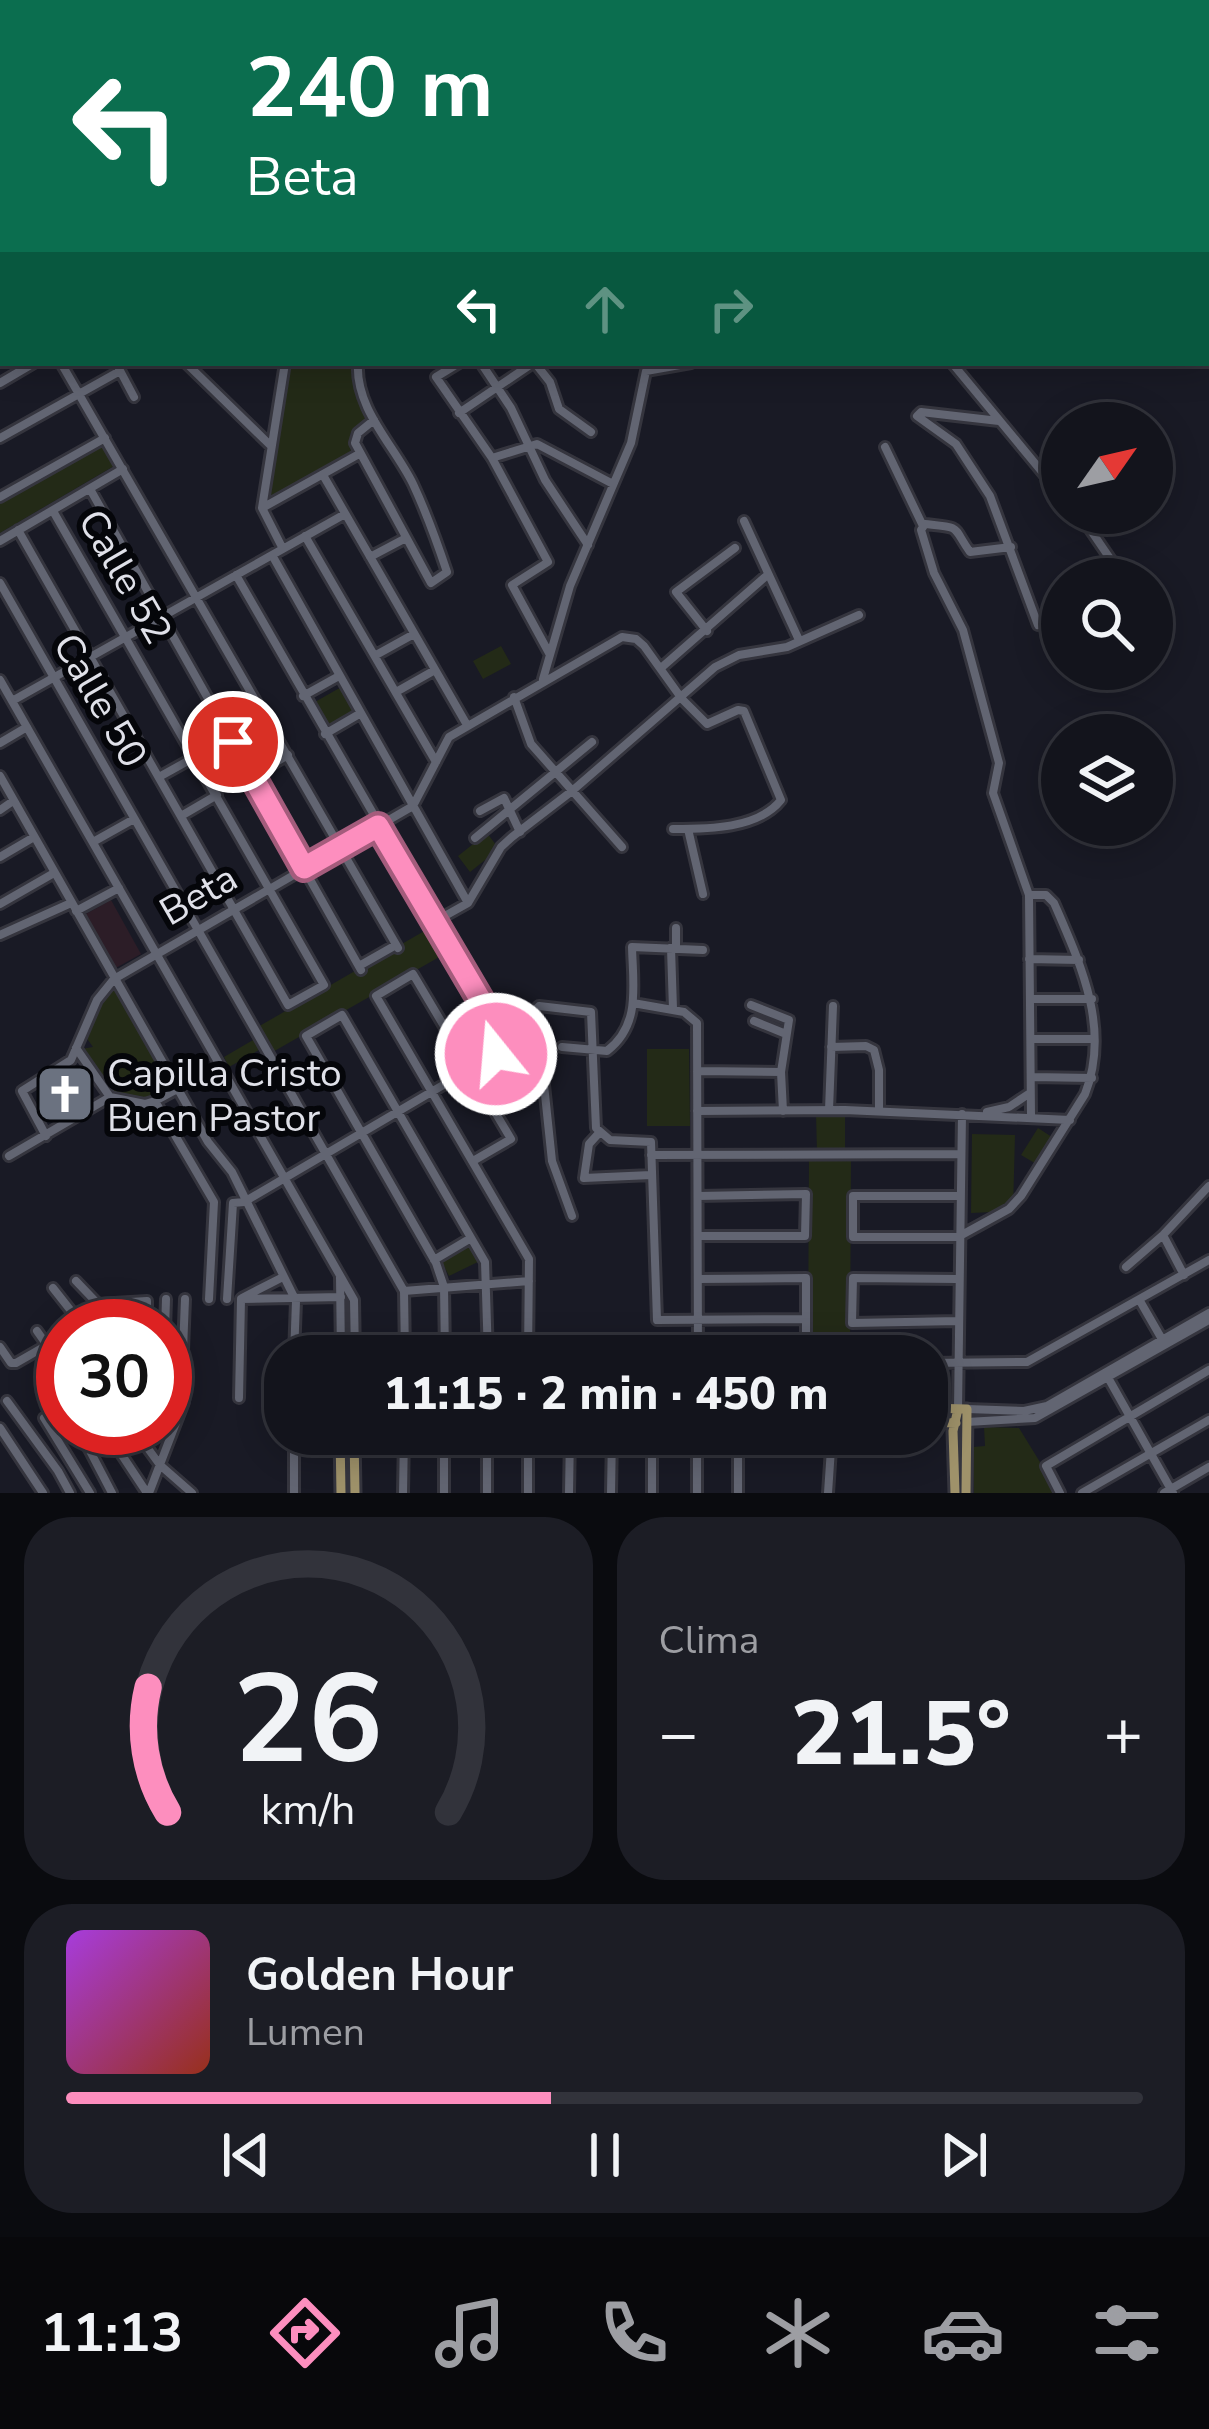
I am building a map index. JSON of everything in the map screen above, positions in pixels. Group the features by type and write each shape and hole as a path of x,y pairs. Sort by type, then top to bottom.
{"main road":[{"path":"948,1409 963,1409"},
{"path":"963,1409 966,1493"},
{"path":"955,1493 955,1423 963,1409"},
{"path":"948,1423 967,1422"},
{"path":"340,1455 341,1493"},
{"path":"354,1455 355,1493"}],"street":[{"path":"0,383 29,366"},
{"path":"63,366 397,946 360,968 90,489"},
{"path":"189,366 270,445"},
{"path":"283,548 262,508 284,366"},
{"path":"358,366 363,400 412,484 440,542 444,563 425,574 359,454 356,436 374,420"},
{"path":"453,366 436,377 492,458 548,562 512,585 549,653"},
{"path":"483,366 530,444 545,480 589,545"},
{"path":"459,412 529,366"},
{"path":"537,366 550,382 559,409 591,432"},
{"path":"543,679 589,545 632,442 646,371 674,366"},
{"path":"954,366 1041,471"},
{"path":"0,438 118,367 134,397"},
{"path":"999,422 921,412 917,416 956,443 990,496 1038,625"},
{"path":"0,497 105,438"},
{"path":"492,458 530,444 575,461 613,484"},
{"path":"885,447 922,526 934,573 963,630 999,763 994,793 1029,895 1031,1115"},
{"path":"262,508 359,454"},
{"path":"0,541 123,469"},
{"path":"323,475 466,724"},
{"name":"Calle 52","path":"53,511 325,985 288,1005 233,908"},
{"path":"12,701 345,514"},
{"path":"744,521 799,640"},
{"path":"922,526 959,530 970,552 1011,547"},
{"path":"18,530 233,908"},
{"path":"305,536 436,762"},
{"path":"370,557 406,538"},
{"path":"707,631 676,592 735,548"},
{"path":"272,555 468,903"},
{"path":"227,1299 233,1204 244,1202 496,1054 493,1021 236,575"},
{"path":"661,668 765,577"},
{"name":"Calle 50","path":"0,583 404,1291 405,1335"},
{"path":"433,922 468,903 501,847 725,660 787,647 859,615"},
{"path":"376,655 414,634"},
{"path":"413,806 449,737 622,637 636,639 682,699 709,725 744,711 781,800 777,807 739,823 674,830"},
{"path":"396,692 435,670"},
{"path":"303,696 339,676"},
{"path":"0,680 340,1276 356,1306 355,1335"},
{"path":"514,697 531,744 622,848"},
{"path":"325,734 361,713"},
{"path":"230,737 266,717"},
{"path":"0,742 26,727"},
{"path":"475,838 592,742"},
{"path":"252,776 288,754"},
{"path":"159,777 196,757"},
{"path":"0,776 208,1142 232,1172 296,1300 295,1335"},
{"path":"181,816 218,795"},
{"path":"481,811 502,798 520,832"},
{"path":"0,809 13,801"},
{"name":"Beta","path":"114,979 413,806"},
{"path":"93,842 134,819"},
{"path":"688,829 703,894"},
{"path":"0,856 34,838"},
{"path":"0,904 54,873"},
{"path":"0,935 119,888"},
{"path":"959,1196 854,1196 853,1237 958,1237 1016,1203 1092,1078 1092,999 1079,960 1054,903 1046,895 1029,895"},
{"path":"673,1009 676,928"},
{"path":"562,1047 607,1051 626,1035 633,1003 632,947 703,950"},
{"path":"1029,958 1079,960"},
{"path":"473,1161 511,1139 413,974 376,996 473,1161 520,1238 529,1259 529,1335"},
{"path":"46,1136 22,1091 66,1065 97,1000 114,979"},
{"path":"1030,999 1092,999"},
{"path":"633,1003 691,1014 698,1023 698,1335"},
{"path":"751,1005 789,1019 781,1072 783,1111"},
{"path":"829,1110 833,1006"},
{"path":"572,1216 552,1162 537,1007 591,1012 599,1133 589,1144 584,1178 652,1174"},
{"path":"445,1335 444,1287 434,1260 306,1036 343,1015 485,1262 488,1335"},
{"path":"754,1021 786,1034"},
{"path":"1031,1039 1094,1039"},
{"path":"831,1047 874,1050 879,1111"},
{"path":"76,1048 110,1097"},
{"path":"10,1156 110,1097 145,1104 220,1066"},
{"path":"698,1071 781,1072"},
{"path":"1031,1077 1092,1078"},
{"path":"962,1114 999,1111 1030,1094"},
{"path":"155,1101 214,1202 209,1299"},
{"path":"698,1111 879,1111 1070,1120"},
{"path":"962,1114 957,1279 963,1409 1036,1410 1107,1375"},
{"path":"599,1133 610,1140 651,1142 657,1320 806,1319"},
{"path":"651,1155 959,1154"},
{"path":"1126,1267 1209,1186"},
{"path":"698,1196 806,1194 806,1236 698,1236"},
{"path":"1163,1235 1184,1275"},
{"path":"434,1260 471,1238"},
{"path":"948,1364 1028,1362 1209,1260"},
{"path":"340,1276 341,1335"},
{"path":"241,1299 283,1277"},
{"path":"698,1279 806,1278 806,1335"},
{"path":"957,1279 853,1278 853,1323 959,1321"},
{"path":"76,1280 92,1299"},
{"path":"404,1291 530,1281"},
{"path":"52,1288 61,1299"},
{"path":"73,1299 84,1292"},
{"path":"241,1299 341,1298"},
{"path":"239,1399 241,1299"},
{"path":"1140,1300 1164,1342"},
{"path":"967,1422 1035,1418 1209,1316"},
{"path":"0,1347 11,1363 36,1352"},
{"path":"1060,1493 1046,1466 1209,1370"},
{"path":"1107,1375 1170,1492 1209,1467"},
{"path":"7,1401 70,1493"},
{"path":"1082,1493 1209,1420"},
{"path":"0,1428 43,1493"},
{"path":"67,1455 90,1493"},
{"path":"92,1455 112,1493"},
{"path":"121,1455 148,1493 165,1455"},
{"path":"153,1455 192,1493"},
{"path":"293,1493 294,1455"},
{"path":"404,1455 404,1493"},
{"path":"444,1455 444,1493"},
{"path":"487,1493 488,1455"},
{"path":"528,1455 528,1493"},
{"path":"569,1493 570,1455"},
{"path":"611,1493 612,1455"},
{"path":"652,1455 652,1493"},
{"path":"697,1455 697,1493"},
{"path":"738,1455 738,1493"},
{"path":"827,1493 830,1455"},
{"path":"134,1476 135,1493"}],"shaded area":[{"path":"111,900 141,954 114,969 84,915"}],"green space":[{"path":"290,366 355,366 359,397 368,417 350,434 351,454 267,501"},
{"path":"102,446 114,466 0,533 0,504"},
{"path":"501,646 511,664 483,679 473,661"},
{"path":"343,686 352,711 328,725 315,702"},
{"path":"267,728 278,749 250,764 238,743"},
{"path":"487,833 499,849 470,872 458,856"},
{"path":"433,926 448,952 271,1053 266,1046 229,1067 224,1057 260,1036 256,1028"},
{"path":"113,984 171,1088 147,1100 110,1093 81,1049 93,1047 83,1033"},
{"path":"647,1049 689,1049 690,1126 647,1126"},
{"path":"816,1114 845,1114 845,1152 817,1152"},
{"path":"1038,1128 1055,1139 1038,1165 1021,1155"},
{"path":"972,1134 1015,1135 1013,1211 971,1213"},
{"path":"809,1156 851,1157 850,1335 808,1335"},
{"path":"473,1244 482,1260 449,1276 441,1260"},
{"path":"984,1427 1019,1428 1059,1493 974,1493 973,1447 985,1446"}],"place":[{"name":"Capilla Cristo Buen Pastor","path":"65,1094"}],"route":[{"path":"233,742 304,868 378,826 493,1021 496,1054"}]}
